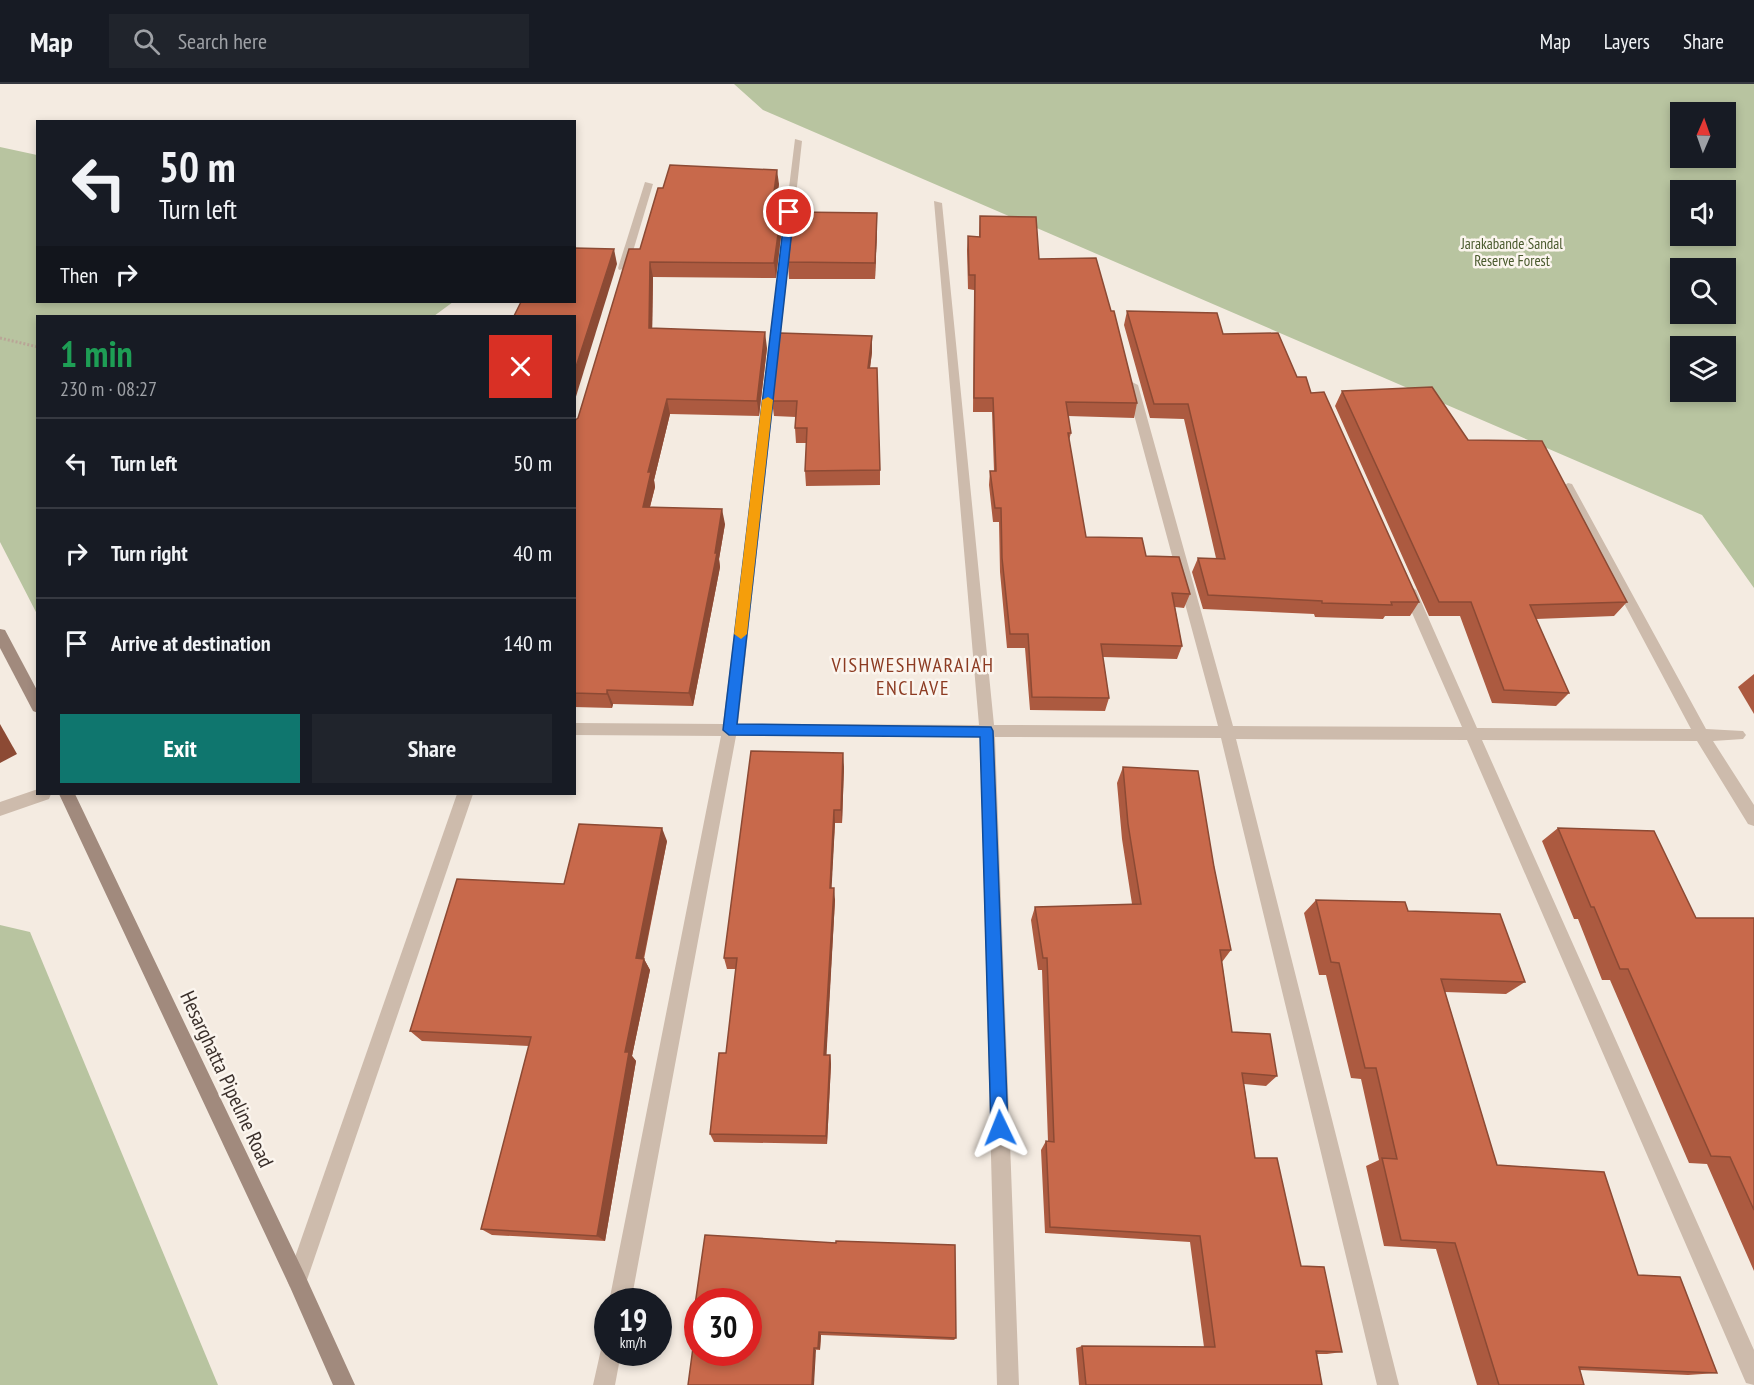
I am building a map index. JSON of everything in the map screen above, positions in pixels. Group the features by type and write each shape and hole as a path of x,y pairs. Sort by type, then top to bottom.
{"main road":[{"path":"0,634 36,703"},
{"name":"Hesarghatta Pipeline Road","path":"67,795 297,1280 344,1385"}],"street":[{"path":"623,1288 729,730 798,141"},
{"path":"621,275 648,184"},
{"path":"938,203 987,731 1008,1385"},
{"path":"1129,373 1227,732 1388,1385"},
{"path":"1568,487 1701,734 1754,819"},
{"path":"1401,572 1754,1375"},
{"path":"576,729 1738,735"},
{"path":"0,809 40,795"},
{"path":"297,1280 465,795"},
{"path":"604,1385 608,1366"}],"path":[{"path":"0,338 36,347"}],"green space":[{"name":"Jarakabande Sandal Reserve Forest","path":"734,84 1754,84 1754,588 1702,515 763,110"},
{"path":"0,147 36,155 36,303 452,303 435,315 36,315 36,612 0,542"},
{"path":"0,925 30,932 218,1385 0,1385"}],"building":[{"path":"670,165 777,170 771,213 781,213 774,263 650,262 649,328 765,332 757,401 667,399 648,472 651,472 643,507 722,509 715,553 717,553 689,693 607,690 607,694 576,693 576,420 629,249 640,249 658,188 663,188"},
{"path":"794,212 877,213 875,263 788,262"},
{"path":"980,216 1036,217 1039,259 1096,258 1111,311 1114,311 1137,403 1066,402 1071,433 1068,433 1086,537 1142,538 1146,556 1179,557 1190,594 1172,593 1182,646 1101,644 1109,698 1032,697 1028,634 1010,634 1002,558 1001,508 995,508 990,471 996,471 993,398 974,398 975,275 969,275 968,236 980,237"},
{"path":"576,248 614,249 576,367 576,315 514,315 520,303 576,303"},
{"path":"1127,311 1217,313 1223,334 1278,333 1297,377 1306,377 1311,393 1324,392 1419,602 1391,602 1392,605 1322,603 1322,601 1208,595 1198,558 1225,559 1188,404 1154,404"},
{"path":"780,333 872,336 868,368 877,368 880,470 805,471 807,428 795,428 797,401 772,401"},
{"path":"1432,387 1468,440 1542,441 1627,602 1530,605 1569,693 1504,690 1471,602 1439,602 1342,391"},
{"path":"751,751 843,753 841,810 834,810 830,888 834,888 824,1055 830,1055 826,1136 710,1134 719,1053 726,1053 737,958 724,958"},
{"path":"1123,767 1198,771 1231,950 1220,950 1232,1032 1270,1034 1277,1076 1242,1073 1255,1158 1277,1158 1301,1266 1324,1267 1342,1352 1316,1351 1322,1385 1086,1385 1082,1346 1215,1347 1200,1236 1050,1227 1046,1141 1054,1142 1047,958 1043,958 1035,907 1141,904 1128,824"},
{"path":"579,824 662,828 636,958 644,959 625,1052 629,1052 597,1236 481,1229 531,1037 410,1031 457,879 564,884"},
{"path":"1558,828 1654,831 1696,918 1754,918 1754,1210 1730,1157 1711,1156 1628,969 1620,969"},
{"path":"1316,900 1405,902 1408,911 1500,914 1525,982 1441,979 1497,1165 1604,1172 1638,1275 1680,1277 1717,1373 1579,1367 1584,1385 1499,1385 1455,1243 1401,1240 1382,1158 1397,1159 1376,1068 1365,1068 1339,963 1331,962"},
{"path":"705,1235 836,1243 836,1241 955,1245 956,1338 819,1332 818,1348 814,1348 812,1385 688,1385 691,1366 762,1366 762,1288 697,1288"}],"slow traffic":[{"path":"741,634 768,400"}],"district":[{"name":"VISHWESHWARAIAH ENCLAVE","path":"913,676"}],"route":[{"path":"789,212 729,730 987,731 1000,1128"}]}
